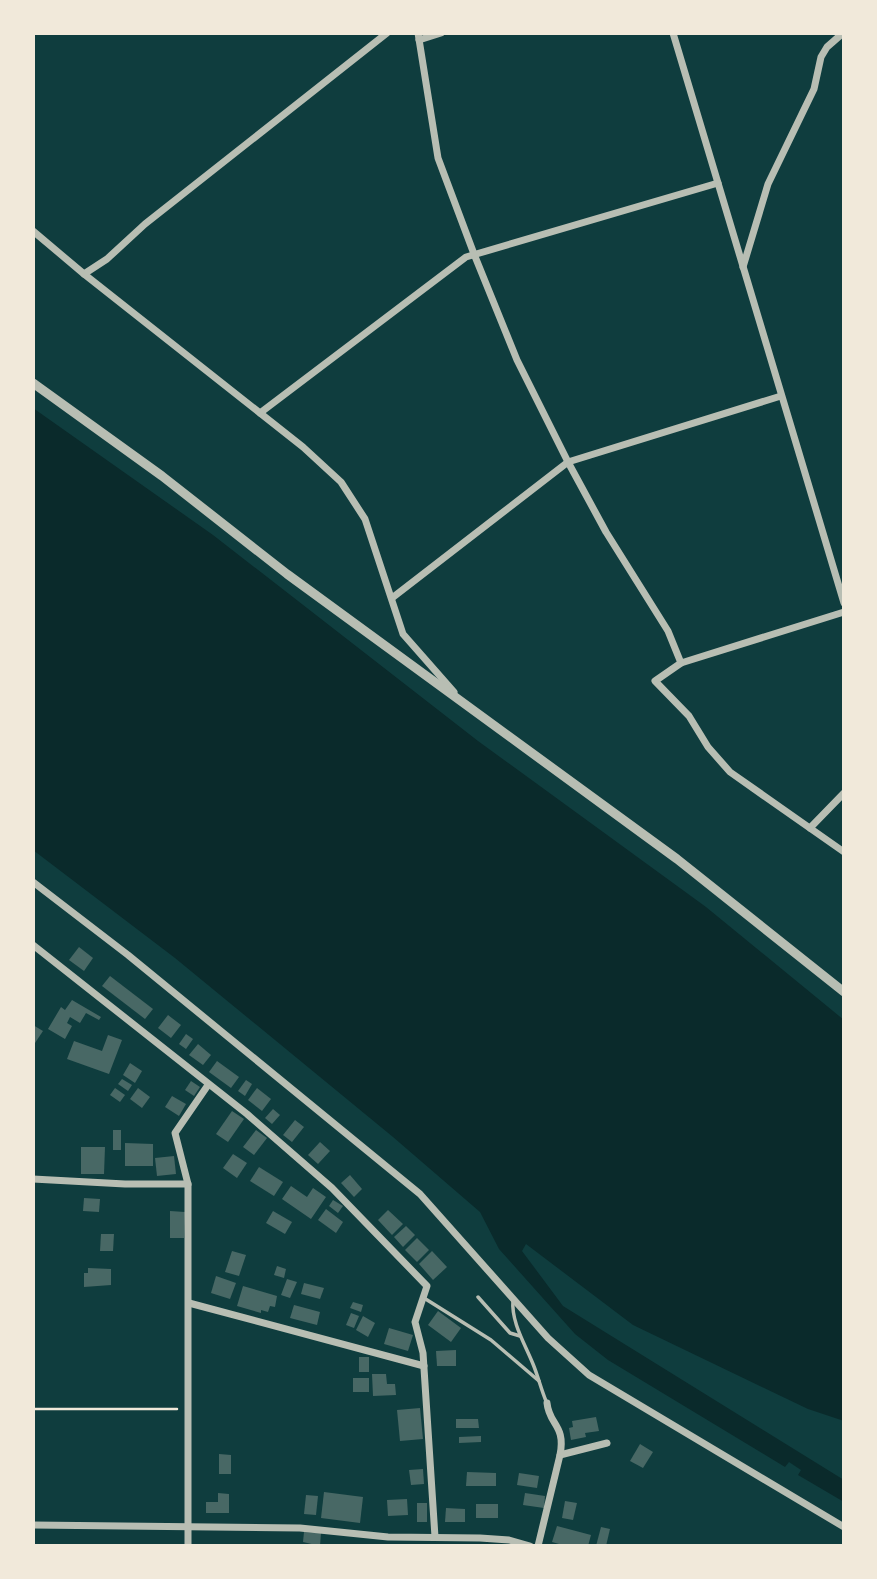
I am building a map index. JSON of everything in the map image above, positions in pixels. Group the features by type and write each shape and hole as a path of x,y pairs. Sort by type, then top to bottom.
{"street":[{"path":"84,274 107,259 145,224 387,33"},
{"path":"441,33 418,37 438,158 474,254 517,360 568,462 606,532 668,631 681,663"},
{"path":"673,33 844,603"},
{"path":"743,269 768,184 814,89 821,57 827,47 843,33"},
{"path":"260,413 466,257 718,183"},
{"path":"33,231 303,447 341,482 365,519 403,634 458,697"},
{"path":"33,383 162,476 287,574 677,859 844,992"},
{"path":"392,598 568,462 781,396"},
{"path":"844,612 681,663 656,681 689,716 708,747 730,772 844,852"},
{"path":"810,828 844,793"},
{"path":"33,882 128,955 420,1194 568,1359 589,1375 844,1527"},
{"path":"33,946 247,1114 332,1188 427,1286 415,1322 424,1353 435,1537"},
{"path":"188,1546 188,1184 175,1133 208,1084"},
{"path":"33,1179 188,1184"},
{"path":"189,1303 424,1366"},
{"path":"538,1546 563,1440 547,1409 547,1403"},
{"path":"560,1455 607,1443"},
{"path":"33,1525 310,1528 388,1537 509,1540 530,1546"}],"lane":[{"path":"478,1297 510,1333 520,1336"},
{"path":"423,1298 491,1340 539,1381"},
{"path":"513,1298 512,1308 520,1336 547,1403"}],"path":[{"path":"33,1409 189,1409"}],"water":[{"path":"33,408 213,535 478,741 706,907 844,1020 844,1421 808,1409 633,1325 526,1244 522,1251 563,1306 844,1480 844,1502 798,1475 801,1470 789,1462 785,1467 608,1360 575,1334 499,1249 480,1212 175,958 33,850"}],"building":[{"path":"79,947 93,958 84,971 69,960"},
{"path":"110,976 153,1009 145,1019 102,986"},
{"path":"72,1000 101,1017 99,1020 86,1013 80,1023 70,1017 67,1023 72,1026 65,1039 48,1029 61,1007 65,1010"},
{"path":"168,1015 181,1025 171,1038 158,1028"},
{"path":"33,1025 43,1031 33,1046"},
{"path":"186,1034 193,1039 186,1049 179,1044"},
{"path":"108,1035 122,1040 109,1074 67,1059 74,1041 102,1051"},
{"path":"198,1044 211,1055 203,1065 189,1055"},
{"path":"217,1061 239,1077 231,1088 209,1072"},
{"path":"130,1063 142,1071 135,1083 123,1075"},
{"path":"122,1079 132,1085 128,1091 118,1084"},
{"path":"246,1080 252,1084 245,1096 238,1091"},
{"path":"191,1081 200,1087 194,1096 185,1090"},
{"path":"115,1088 125,1095 120,1102 110,1095"},
{"path":"138,1088 150,1097 142,1108 130,1099"},
{"path":"257,1088 271,1099 262,1111 248,1100"},
{"path":"172,1096 186,1104 179,1116 165,1107"},
{"path":"273,1109 280,1115 272,1124 265,1118"},
{"path":"232,1111 244,1119 228,1142 216,1134"},
{"path":"295,1120 304,1127 292,1142 283,1135"},
{"path":"113,1130 121,1130 121,1150 113,1150"},
{"path":"256,1130 267,1138 254,1155 243,1147"},
{"path":"320,1142 330,1151 318,1164 308,1155"},
{"path":"125,1143 153,1144 153,1166 125,1166"},
{"path":"81,1147 105,1147 104,1174 81,1174"},
{"path":"233,1154 247,1163 237,1178 223,1168"},
{"path":"174,1156 176,1174 157,1176 155,1158"},
{"path":"259,1167 283,1182 274,1196 250,1181"},
{"path":"350,1175 362,1189 354,1197 341,1183"},
{"path":"291,1186 307,1197 313,1188 326,1197 311,1219 282,1199"},
{"path":"84,1198 100,1199 99,1212 83,1211"},
{"path":"333,1200 343,1206 338,1213 329,1206"},
{"path":"326,1209 343,1222 336,1233 318,1220"},
{"path":"388,1210 403,1224 392,1235 378,1220"},
{"path":"170,1211 185,1212 184,1238 170,1238"},
{"path":"273,1211 292,1222 285,1234 266,1223"},
{"path":"406,1226 415,1235 403,1247 394,1237"},
{"path":"101,1234 114,1234 113,1251 100,1251"},
{"path":"417,1238 429,1250 417,1262 405,1250"},
{"path":"232,1251 246,1255 239,1276 225,1272"},
{"path":"432,1251 447,1267 433,1280 419,1264"},
{"path":"277,1266 286,1269 284,1278 274,1275"},
{"path":"88,1268 111,1269 111,1285 84,1287 84,1273 88,1273"},
{"path":"216,1276 236,1283 230,1299 211,1293"},
{"path":"287,1279 297,1282 290,1298 281,1295"},
{"path":"304,1283 324,1288 320,1299 301,1294"},
{"path":"243,1286 277,1296 275,1307 270,1306 268,1312 261,1310 261,1313 237,1306"},
{"path":"353,1302 363,1305 361,1312 350,1308"},
{"path":"294,1305 320,1312 317,1325 290,1318"},
{"path":"438,1311 461,1328 451,1342 428,1325"},
{"path":"351,1313 359,1316 354,1328 346,1325"},
{"path":"363,1316 375,1323 368,1337 356,1330"},
{"path":"389,1328 413,1335 408,1351 384,1344"},
{"path":"456,1350 456,1366 437,1366 436,1351"},
{"path":"359,1357 369,1357 369,1372 359,1372"},
{"path":"372,1374 386,1374 387,1384 395,1384 396,1395 373,1396"},
{"path":"353,1378 369,1378 369,1392 353,1392"},
{"path":"420,1408 423,1439 400,1441 397,1410"},
{"path":"596,1417 599,1431 585,1433 586,1437 571,1440 569,1428 573,1427 572,1421"},
{"path":"456,1419 478,1419 479,1428 456,1428"},
{"path":"481,1436 481,1442 459,1443 459,1437"},
{"path":"640,1444 653,1452 643,1468 630,1461"},
{"path":"219,1454 231,1455 231,1474 219,1474"},
{"path":"423,1469 424,1484 411,1485 409,1470"},
{"path":"467,1472 496,1473 496,1486 466,1486"},
{"path":"519,1473 539,1476 537,1488 517,1485"},
{"path":"324,1492 363,1497 360,1523 321,1518"},
{"path":"218,1493 229,1494 229,1513 206,1513 206,1502 218,1502"},
{"path":"525,1493 545,1496 544,1508 523,1505"},
{"path":"306,1495 318,1496 316,1515 304,1514"},
{"path":"407,1499 408,1515 388,1516 387,1500"},
{"path":"565,1501 577,1503 573,1520 562,1518"},
{"path":"417,1503 427,1503 427,1522 417,1522"},
{"path":"476,1504 498,1504 498,1518 476,1518"},
{"path":"446,1508 465,1509 465,1522 445,1522"},
{"path":"557,1526 591,1535 588,1546 566,1546 552,1542"},
{"path":"601,1527 610,1529 606,1546 596,1546"},
{"path":"304,1532 321,1533 320,1546 303,1542"}]}
